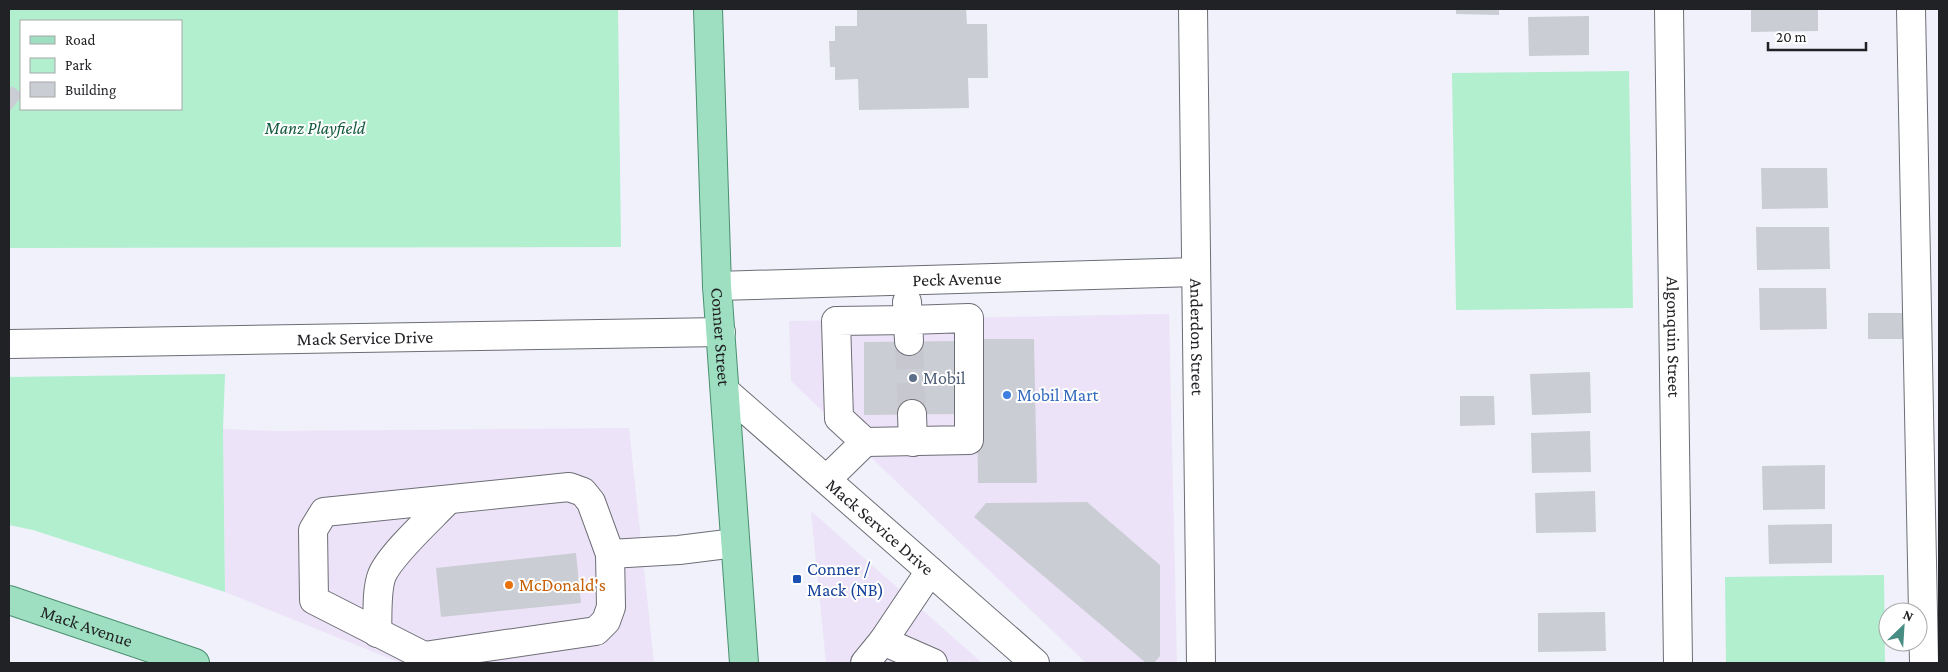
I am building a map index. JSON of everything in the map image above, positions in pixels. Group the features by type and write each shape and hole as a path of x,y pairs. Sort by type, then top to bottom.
{"main road":[{"name":"Conner Street","path":"708,9 717,286 744,663"},
{"name":"Mack Avenue","path":"9,600 194,663"}],"street":[{"name":"Anderdon Street","path":"1193,9 1201,663"},
{"name":"Algonquin Street","path":"1669,9 1678,663"},
{"path":"1911,9 1924,663"},
{"name":"Peck Avenue","path":"717,286 1196,272"},
{"path":"907,281 908,331"},
{"path":"968,318 969,440 865,442 839,418 836,322 908,331 968,318"},
{"name":"Mack Service Drive","path":"9,344 721,332"},
{"name":"Mack Service Drive","path":"725,391 1035,663"},
{"path":"912,414 913,442"},
{"path":"827,479 865,442"},
{"path":"569,487 583,492 591,502 610,554 612,607 606,621 596,631 423,660 314,600 313,530 324,512 448,500 569,487"},
{"path":"377,633 382,575 392,560 448,500"},
{"path":"610,554 679,550 735,543"},
{"path":"865,663 930,571"},
{"path":"883,640 933,663"}],"shaded area":[{"path":"1169,314 1177,663 1086,663 791,381 789,321"},
{"path":"629,428 654,663 401,663 225,592 223,429 275,431"},
{"path":"811,511 982,663 826,663"}],"green space":[{"name":"Manz Playfield","path":"9,9 618,9 621,247 9,248"},
{"path":"1629,71 1633,308 1456,310 1452,73"},
{"path":"225,374 223,429 225,592 33,530 9,525 9,377"},
{"path":"1884,575 1884,602 1878,602 1878,652 1885,652 1885,663 1726,663 1725,577"}],"building":[{"path":"857,9 966,9 967,24 987,24 988,78 968,78 969,108 859,110 858,79 835,80 835,67 830,67 829,41 835,41 835,26 857,26"},
{"path":"1456,9 1499,9 1499,15 1456,14"},
{"path":"1751,9 1818,9 1818,31 1751,32"},
{"path":"1589,16 1589,55 1529,56 1528,17"},
{"path":"12,86 20,92 20,98 11,110 9,109 9,90"},
{"path":"1761,168 1827,168 1828,208 1762,209"},
{"path":"1756,227 1829,227 1830,269 1757,270"},
{"path":"1759,288 1826,288 1827,329 1760,330"},
{"path":"1868,313 1904,313 1905,339 1868,339"},
{"path":"976,339 1034,339 1037,483 978,483"},
{"path":"959,341 960,414 864,415 864,342"},
{"path":"1590,372 1591,413 1532,415 1530,374"},
{"path":"1460,396 1494,396 1495,425 1460,426"},
{"path":"1590,431 1591,472 1532,473 1531,433"},
{"path":"1825,465 1825,509 1763,510 1762,466"},
{"path":"1595,491 1596,532 1536,533 1535,493"},
{"path":"1087,502 1160,565 1160,656 1154,663 1146,663 974,517 986,503"},
{"path":"1832,524 1832,563 1769,564 1768,525"},
{"name":"McDonald's","path":"576,553 581,603 441,617 436,568"},
{"path":"1605,612 1606,651 1538,652 1538,613"}],"tunnel":[{"path":"909,341 912,414"}],"place":[{"name":"Mobil","path":"913,378"},
{"name":"Mobil Mart","path":"1007,395"},
{"name":"Conner / Mack (NB)","path":"797,579"},
{"name":"McDonald's","path":"509,585"}]}
